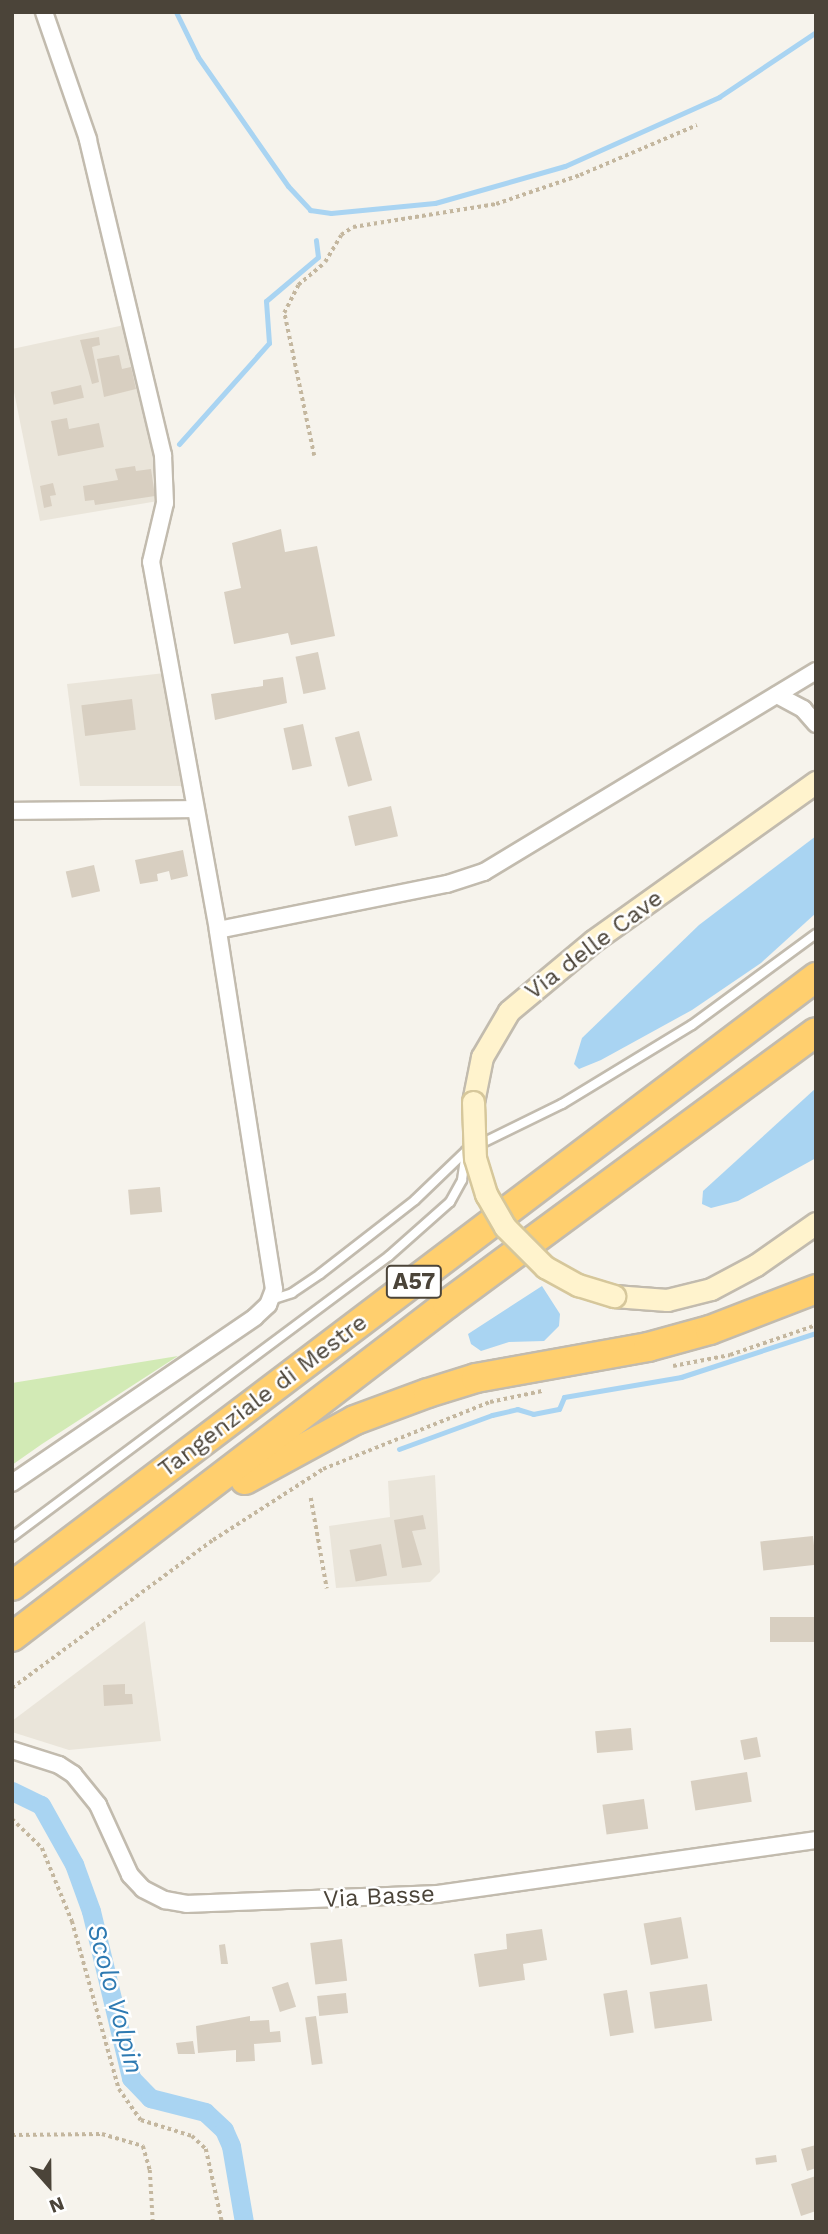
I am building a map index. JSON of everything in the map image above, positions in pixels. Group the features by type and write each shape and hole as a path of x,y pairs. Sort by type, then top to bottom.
{"highway":[{"name":"Tangenziale di Mestre","path":"12,1586 816,977"},
{"name":"A57","path":"12,1637 447,1304 816,1032"},
{"name":"A57","path":"38,1617 270,1463 355,1420 476,1378 648,1347 710,1330 816,1289"}],"main road":[{"name":"Via delle Cave","path":"816,782 584,948 509,1011 482,1057 473,1102 475,1158 486,1194 505,1227 545,1266 578,1285 614,1296 667,1300 711,1289 756,1265 816,1223"}],"street":[{"path":"12,1483 255,1317 271,1300 274,1283 218,930 193,809 152,562 165,503 163,455 88,139 44,12"},
{"path":"218,930 447,884 484,872 816,671"},
{"path":"777,695 803,709 816,724"},
{"path":"12,811 193,809"},
{"name":"Via Basse","path":"12,1750 73,1774 98,1805 130,1875 143,1889 187,1904 437,1894 816,1840"}],"lane":[{"path":"271,1300 292,1293 320,1275 415,1200 466,1151 562,1104 692,1025 816,934"},
{"path":"12,1537 389,1256 450,1202 462,1180 466,1151"}],"path":[{"path":"314,456 284,313 298,285 325,262 341,235 353,227 496,204 602,166 696,125"},
{"path":"663,1367 730,1355 816,1325"},
{"path":"12,1688 50,1665 213,1540 323,1469 490,1402 556,1388"},
{"path":"311,1498 327,1589"},
{"path":"12,1819 42,1848 72,1921 119,2089 141,2120 192,2136 206,2148 222,2222"},
{"path":"12,2135 102,2134 143,2146 150,2170 153,2222"}],"shaded area":[{"path":"129,324 158,450 158,501 40,521 12,382 12,349"},
{"path":"165,673 182,786 80,786 67,684"},
{"path":"435,1475 440,1572 430,1582 336,1588 329,1526 390,1517 388,1481"},
{"path":"145,1621 161,1741 69,1750 12,1732 12,1721"}],"green space":[{"path":"178,1356 42,1444 12,1465 12,1383"}],"water":[{"path":"816,836 816,913 761,963 692,1010 601,1060 579,1069 574,1064 582,1038 699,925"},
{"path":"816,1088 816,1158 738,1201 711,1208 702,1204 703,1191"},
{"path":"542,1286 560,1314 559,1326 544,1341 509,1342 481,1351 471,1344 468,1334"}],"building":[{"path":"99,337 100,345 92,347 99,382 92,384 80,340"},
{"path":"119,355 122,369 131,367 136,389 104,397 97,359"},
{"path":"81,385 84,398 54,405 51,392"},
{"path":"67,418 69,429 99,423 104,447 58,456 51,421"},
{"path":"135,466 136,471 151,469 155,496 95,505 94,500 85,501 83,486 118,480 115,469"},
{"path":"53,483 56,495 50,496 52,506 44,508 40,486"},
{"path":"281,529 285,552 317,546 335,636 291,645 288,633 234,644 224,592 241,588 232,543"},
{"path":"318,652 326,689 303,694 296,657"},
{"path":"283,677 287,703 215,720 211,694 263,686 263,680"},
{"path":"132,699 136,730 85,736 81,705"},
{"path":"303,724 312,766 292,770 283,728"},
{"path":"359,731 372,780 348,787 335,737"},
{"path":"391,806 398,836 355,846 348,816"},
{"path":"183,850 188,876 171,880 169,871 157,874 158,881 140,884 135,860"},
{"path":"94,865 100,891 72,898 66,872"},
{"path":"160,1187 162,1212 130,1215 128,1190"},
{"path":"423,1515 426,1529 412,1531 422,1565 402,1568 394,1520"},
{"path":"813,1536 816,1565 763,1570 760,1542"},
{"path":"381,1544 387,1575 356,1582 350,1550"},
{"path":"770,1617 816,1617 816,1642 770,1642"},
{"path":"125,1684 125,1694 132,1694 133,1704 104,1706 103,1685"},
{"path":"631,1728 633,1750 597,1753 595,1731"},
{"path":"757,1737 761,1757 744,1760 740,1740"},
{"path":"747,1772 752,1802 695,1811 691,1781"},
{"path":"644,1799 648,1829 607,1835 602,1805"},
{"path":"681,1917 688,1958 651,1965 644,1924"},
{"path":"542,1929 547,1960 523,1964 525,1980 479,1987 474,1954 507,1949 506,1934"},
{"path":"342,1939 347,1981 315,1985 310,1943"},
{"path":"225,1944 228,1964 221,1964 219,1945"},
{"path":"288,1982 296,2007 280,2012 272,1987"},
{"path":"707,1984 712,2021 655,2029 650,1992"},
{"path":"627,1990 634,2032 610,2036 603,1994"},
{"path":"346,1993 348,2013 319,2016 317,1996"},
{"path":"250,2016 250,2021 269,2020 270,2032 280,2031 281,2042 254,2044 255,2061 236,2062 236,2050 198,2053 196,2026"},
{"path":"316,2016 323,2064 312,2065 305,2018"},
{"path":"193,2041 195,2054 178,2054 176,2043"},
{"path":"816,2145 816,2168 807,2171 801,2149"},
{"path":"776,2155 777,2162 756,2165 755,2158"},
{"path":"816,2176 816,2211 801,2216 791,2184"}],"waterway":[{"path":"176,12 198,57 288,186 310,210 331,213 435,203 565,166 719,97 816,32"},
{"path":"179,444 269,343 266,301 318,257 316,240"},
{"path":"399,1449 492,1415 517,1409 533,1414 559,1409 564,1397 681,1377 816,1333"},
{"name":"Scolo Volpin","path":"12,1791 41,1805 74,1864 91,1911 131,2078 150,2098 205,2112 224,2130 231,2146 244,2222"}]}
